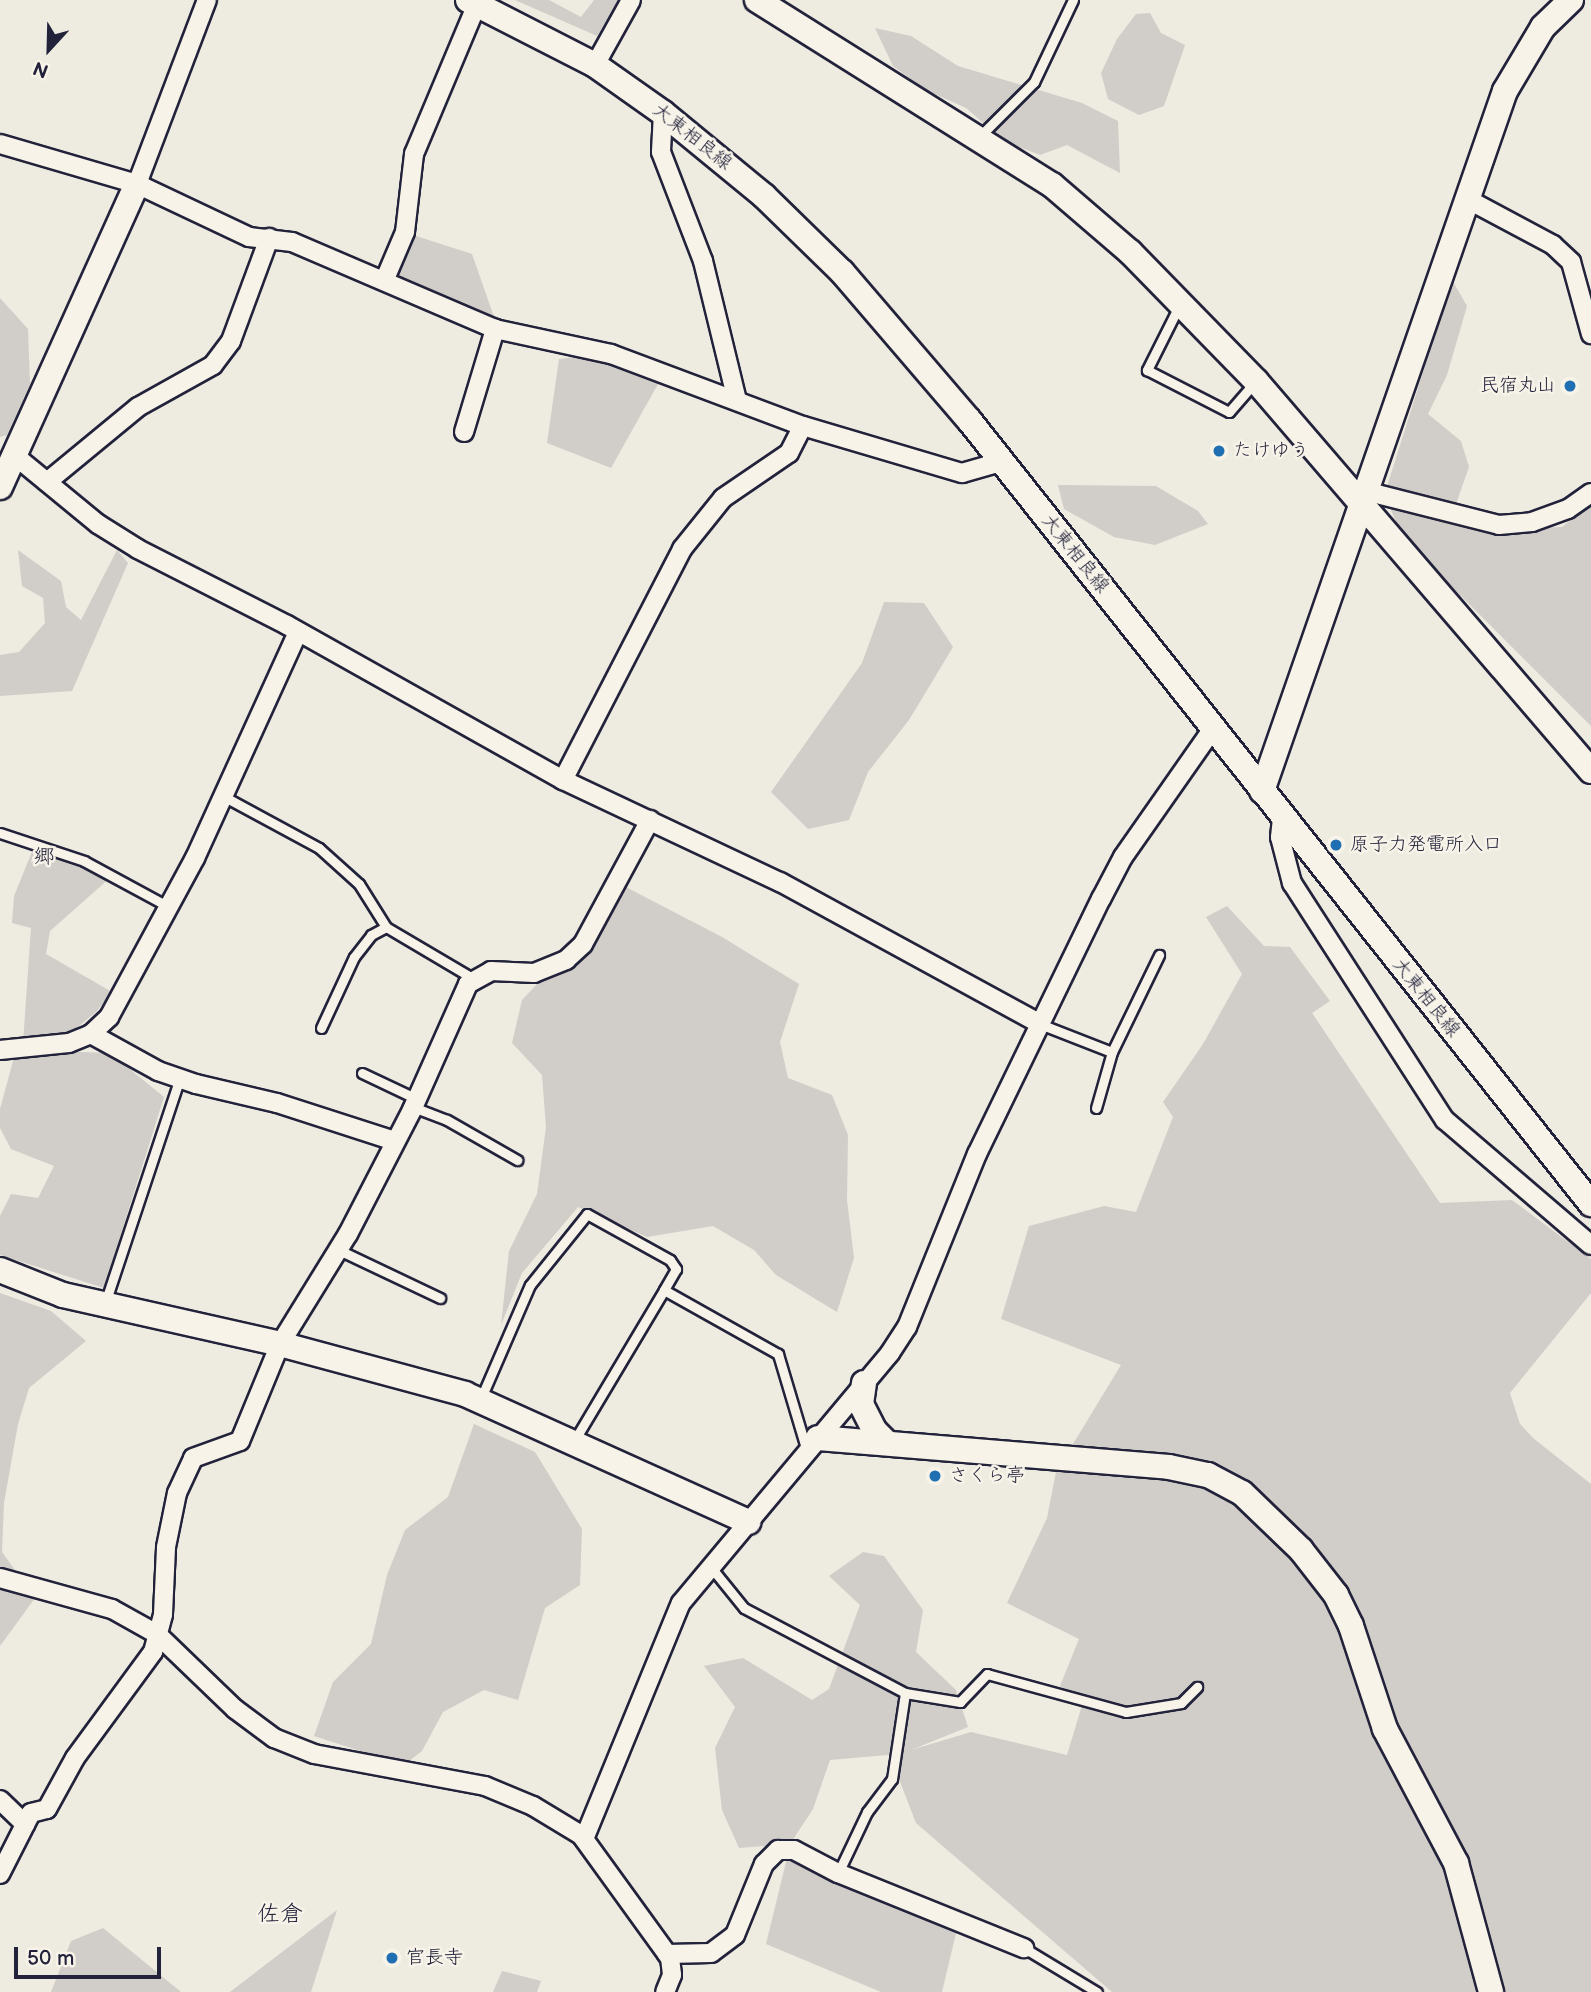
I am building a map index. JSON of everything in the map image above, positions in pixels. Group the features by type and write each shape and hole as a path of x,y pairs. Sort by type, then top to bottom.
{"street":[{"path":"0,488 8,459 136,184 207,0"},
{"path":"595,65 631,0"},
{"path":"757,0 1052,185 1182,302 1364,496 1591,771"},
{"path":"1262,791 1515,68 1543,27 1571,0"},
{"path":"385,279 405,232 414,155 472,2"},
{"name":"大東相良線","path":"472,2 595,65 663,113 764,196 842,272 1214,727 1282,818 1591,1204"},
{"path":"663,113 662,152 703,261 737,401"},
{"path":"0,144 136,184 249,237 292,242 385,279 434,306 495,329 611,354 803,426 962,473 1000,462"},
{"path":"1467,199 1553,245 1571,262 1591,334"},
{"path":"47,482 138,407 214,365 231,341 269,238"},
{"path":"464,432 495,329"},
{"path":"563,780 682,549 723,498 789,453 803,426"},
{"path":"8,459 47,482 138,549 563,780 650,820 715,855 780,882 1040,1024"},
{"path":"1364,496 1499,525 1544,518 1568,509 1591,493"},
{"path":"0,1051 69,1043 91,1034 109,1017 169,907 297,634"},
{"path":"584,1839 681,1604 907,1327 977,1154 1123,857 1214,727"},
{"path":"1282,818 1280,837 1292,883 1446,1120 1591,1245"},
{"path":"0,1874 31,1813 47,1809 75,1758 153,1653 177,1493 193,1458 240,1441 280,1344 339,1250 415,1103 474,979 491,971 534,972 566,960 583,944 650,820"},
{"path":"91,1034 180,1078 277,1103 395,1141"},
{"path":"0,1269 63,1295 280,1344 480,1401 748,1522"},
{"path":"864,1383 861,1404 875,1432 887,1443"},
{"path":"812,1444 887,1443 1169,1467 1208,1475 1242,1493 1301,1550 1336,1595 1351,1626 1385,1729 1456,1863 1490,1992"},
{"path":"0,1578 112,1609 157,1634 235,1709 274,1738 314,1754 485,1786 533,1806 584,1839 667,1954 672,1975 665,1992"},
{"path":"0,1800 25,1824"},
{"path":"667,1954 711,1952 736,1935 764,1864 778,1850 794,1850 838,1873 1024,1948"}],"lane":[{"path":"979,137 1034,82 1073,0"},
{"path":"1182,302 1147,370 1229,412 1256,381"},
{"path":"223,796 318,848 359,884 386,928 474,979"},
{"path":"0,833 84,861 169,907"},
{"path":"321,1028 354,957 371,935 386,928"},
{"path":"1096,1108 1112,1052 1159,955"},
{"path":"1040,1024 1112,1052"},
{"path":"362,1073 517,1160"},
{"path":"104,1304 180,1078"},
{"path":"480,1401 530,1285 587,1214 670,1260 676,1269 573,1443"},
{"path":"339,1250 440,1298"},
{"path":"664,1290 778,1354 812,1444"},
{"path":"710,1566 744,1608 905,1693 960,1702 987,1674 1126,1712 1181,1703 1197,1687"},
{"path":"838,1873 867,1812 892,1779 905,1693"},
{"path":"1024,1948 1097,1992"}],"shaded area":[{"path":"515,0 549,0 581,17 594,0 618,0 597,36"},
{"path":"1150,13 1161,33 1185,45 1164,106 1139,115 1108,99 1101,73 1117,39 1136,14"},
{"path":"875,28 911,36 958,66 1082,103 1118,121 1120,173 1067,145 1040,155 1004,141 966,108 924,89 893,66"},
{"path":"413,235 472,254 494,317 445,305 392,273"},
{"path":"1452,280 1467,306 1447,375 1428,414 1461,441 1469,467 1449,524 1480,530 1562,527 1591,504 1591,726 1405,540 1384,496"},
{"path":"0,298 28,329 30,384 7,435 0,437"},
{"path":"583,356 658,384 611,468 547,443 559,359"},
{"path":"1058,485 1156,486 1198,511 1208,524 1155,545 1114,537 1064,509"},
{"path":"18,550 61,581 66,607 81,620 117,550 128,563 72,691 0,696 0,655 19,652 45,623 43,598 22,586"},
{"path":"884,602 924,603 953,647 909,720 868,772 849,820 808,829 771,792 862,663"},
{"path":"34,847 111,877 50,931 46,954 112,992 96,1012 56,1045 23,1043 31,928 12,923 14,896"},
{"path":"620,884 722,937 799,984 780,1042 788,1078 832,1095 848,1135 847,1200 854,1258 837,1312 776,1275 754,1250 713,1226 647,1237 578,1207 522,1273 501,1325 509,1251 537,1194 546,1127 542,1075 512,1043 522,1000 594,923"},
{"path":"1227,906 1264,946 1290,947 1330,1001 1312,1013 1440,1203 1512,1200 1591,1259 1591,1293 1510,1393 1520,1424 1533,1438 1591,1484 1591,1992 1112,1992 916,1823 894,1766 898,1754 830,1760 813,1809 790,1844 739,1848 722,1810 715,1748 735,1707 704,1666 743,1658 812,1700 829,1689 860,1605 829,1576 863,1552 884,1556 923,1610 916,1652 956,1690 968,1727 911,1750 971,1732 1067,1755 1083,1702 1060,1686 1079,1639 1007,1603 1047,1518 1056,1472 1121,1365 1001,1319 1029,1226 1104,1206 1136,1212 1173,1117 1163,1102 1203,1044 1242,974 1206,917"},
{"path":"16,1050 110,1053 164,1097 104,1288 0,1255 0,1216 11,1194 38,1198 54,1166 11,1149 0,1128 0,1109"},
{"path":"0,1293 51,1311 86,1341 29,1388 18,1424 4,1503 2,1552 35,1598 0,1646"},
{"path":"474,1424 535,1452 582,1529 580,1585 545,1608 518,1700 484,1690 443,1712 422,1751 404,1765 314,1736 333,1682 371,1644 387,1575 405,1530 448,1497"},
{"path":"787,1858 956,1933 942,1992 881,1992 766,1944"},
{"path":"337,1910 311,1992 230,1992"},
{"path":"103,1928 181,1992 51,1992 71,1941"},
{"path":"502,1971 541,1981 537,1992 493,1992"}],"place":[{"name":"民宿丸山","path":"1570,386"},
{"name":"たけゆう","path":"1219,451"},
{"name":"原子力発電所入口","path":"1336,845"},
{"name":"さくら亭","path":"935,1476"},
{"name":"官長寺","path":"392,1958"}],"district":[{"name":"郷","path":"44,857"},
{"name":"佐倉","path":"280,1914"}]}
